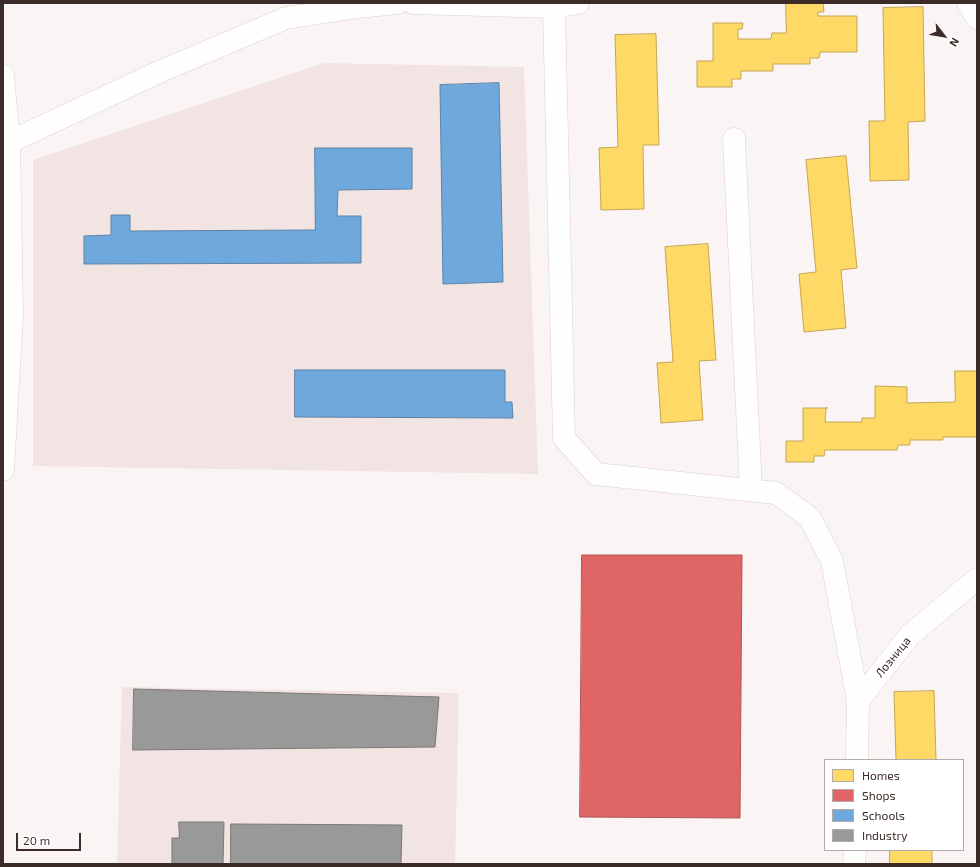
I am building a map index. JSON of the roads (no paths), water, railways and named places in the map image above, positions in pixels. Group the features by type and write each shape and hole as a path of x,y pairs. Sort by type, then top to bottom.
{"street":[{"path":"6,143 159,72 286,18 397,3"},
{"path":"413,3 554,7 578,3"},
{"path":"968,3 977,18"},
{"path":"554,7 564,438 596,474 776,493 810,518 832,561 858,701 857,759"},
{"path":"3,76 12,315 3,470"},
{"path":"734,139 751,490"},
{"name":"Лозница","path":"858,701 910,635 977,579"},
{"path":"854,864 855,851"}]}
